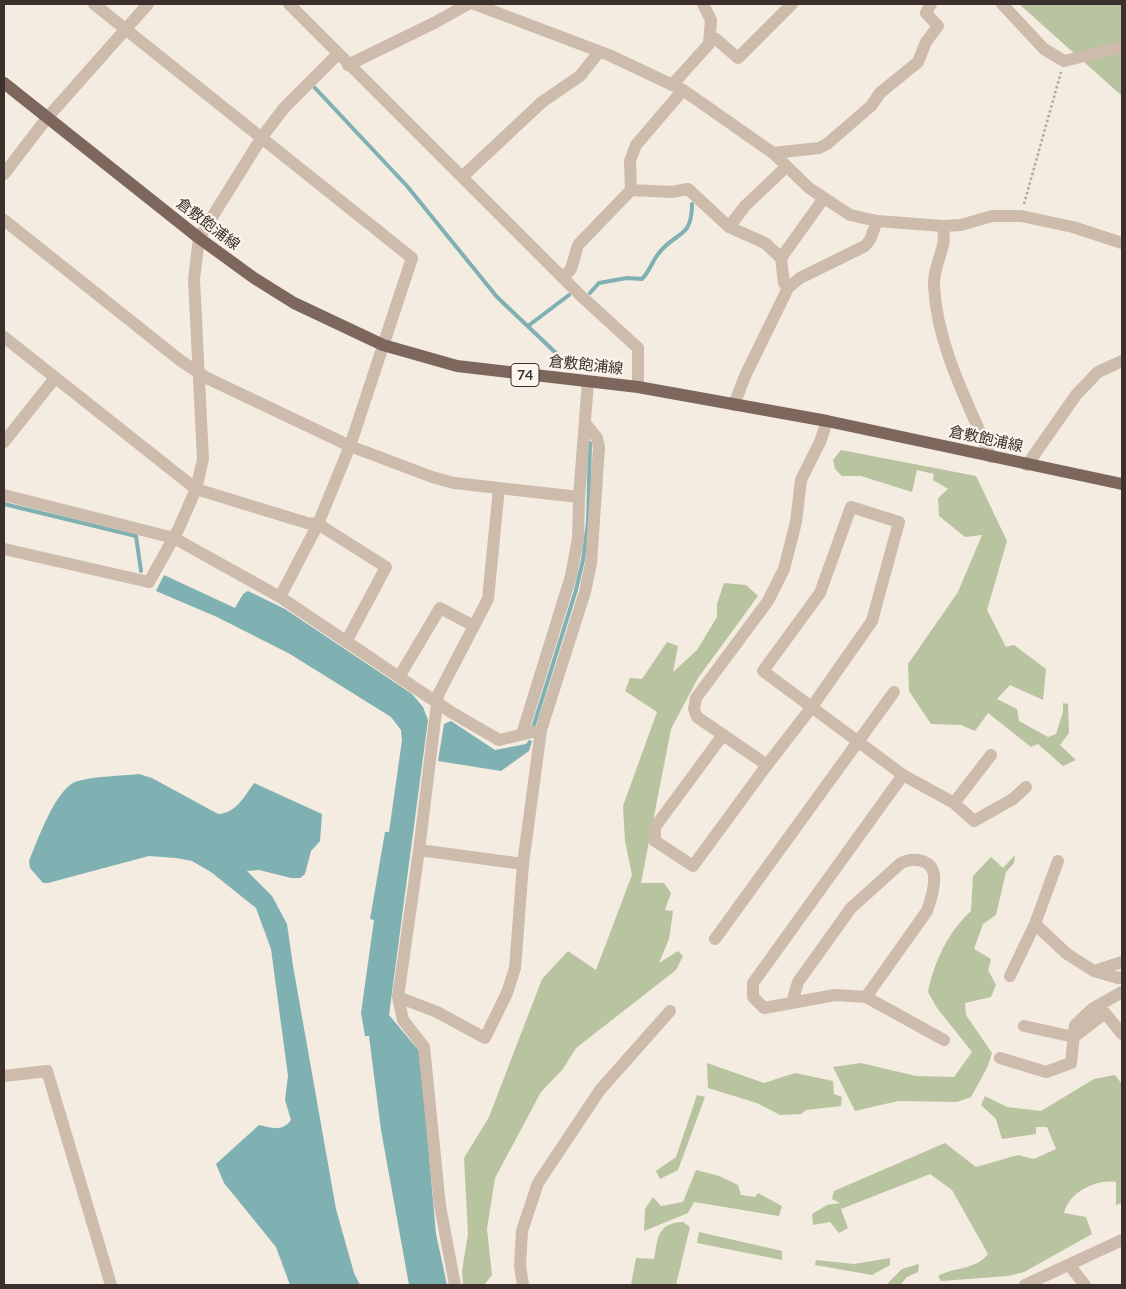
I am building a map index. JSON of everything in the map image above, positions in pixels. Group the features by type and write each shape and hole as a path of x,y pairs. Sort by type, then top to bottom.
{"main road":[{"name":"倉敷飽浦線","path":"4,83 199,238 254,278 294,303 382,344 457,366 638,387 827,421 1122,484"}],"street":[{"path":"94,4 412,258 382,344 350,446 318,524 280,597"},
{"path":"4,174 47,118 148,4"},
{"path":"289,4 563,278 638,348 638,387"},
{"path":"348,65 434,23 468,4"},
{"path":"474,4 599,52 677,87 773,152 809,188 850,215 877,221 943,226 961,225 992,216 1021,216 1073,227 1122,243"},
{"path":"563,278 571,268 578,245 631,190 630,161 636,145 709,44 712,20 703,4"},
{"path":"710,38 716,39 738,58 792,4"},
{"path":"773,152 819,148 827,144 871,106 885,89 918,62 926,42 938,26 926,13 932,4"},
{"path":"1002,4 1044,49 1064,61 1122,47"},
{"path":"462,178 542,102 580,76 599,52"},
{"path":"4,549 153,577 174,538 196,489 203,459 194,279 199,238 262,137 284,108 338,54"},
{"path":"729,227 745,206 786,167"},
{"path":"631,190 672,192 688,189 729,227 765,243 781,258 784,283 788,288"},
{"path":"781,258 824,198"},
{"path":"4,220 181,361 198,372 350,446 444,481 579,497"},
{"path":"734,405 745,376 788,288 800,278 865,246 870,240 877,221"},
{"path":"943,226 944,243 936,265 934,285 942,330 950,362 991,457"},
{"path":"4,337 196,489 308,523 318,524 386,567 346,642"},
{"path":"1027,465 1076,395 1098,372 1122,361"},
{"path":"4,442 55,378"},
{"path":"398,997 437,1012 485,1038 507,993 515,968 531,732 571,576 578,538 579,497 588,382"},
{"path":"767,765 697,718 694,703 768,601 784,569 796,522 801,480 820,442 827,421"},
{"path":"531,732 585,592 591,562 600,448 597,438 585,423"},
{"path":"455,1285 440,1206 426,1054 421,1043 403,1020 398,997 419,850 438,695 488,599 499,488"},
{"path":"4,495 174,538 280,597 437,703 499,740 531,732"},
{"path":"723,735 655,827 655,841 693,866 811,708 872,621 899,522 851,506 820,593 763,671 811,708 903,775 954,803 974,821 1013,799 1026,787"},
{"path":"399,677 440,608 474,626"},
{"path":"715,938 894,692"},
{"path":"954,803 991,755"},
{"path":"903,775 752,983 752,998 764,1008 835,995 866,997 944,1040"},
{"path":"419,850 523,864"},
{"path":"792,1004 798,982 851,908 901,863 909,859 920,859 930,866 934,874 931,900 927,911 866,997"},
{"path":"1010,976 1035,924 1058,861"},
{"path":"1035,924 1067,954 1094,971 1118,978 1122,977"},
{"path":"1094,971 1122,962"},
{"path":"1000,1058 1046,1072 1071,1063 1075,1025 1092,1009 1122,992"},
{"path":"522,1285 520,1266 522,1231 538,1184 600,1090 670,1011"},
{"path":"1074,1037 1105,1012 1122,1034"},
{"path":"1024,1026 1074,1037"},
{"path":"4,1076 47,1071 111,1285"},
{"path":"1025,1285 1122,1240"},
{"path":"1069,1265 1085,1285"}],"path":[{"path":"1021,216 1064,61"}],"green space":[{"path":"1019,4 1122,4 1122,96"},
{"path":"841,450 976,476 1007,541 987,610 1006,647 1014,645 1046,669 1043,700 1010,685 997,699 1017,709 1019,721 1048,737 1056,734 1063,712 1063,703 1068,704 1069,733 1060,745 1076,760 1063,766 1038,744 1031,747 988,713 975,731 961,725 931,724 909,691 908,664 958,592 982,535 965,537 939,516 938,498 948,489 933,480 934,474 917,470 912,492 861,476 842,476 835,469 833,460"},
{"path":"724,583 746,585 758,596 698,678 671,729 641,883 664,883 671,893 665,910 673,911 669,939 659,963 678,951 683,956 676,970 576,1048 563,1069 541,1092 495,1178 487,1229 492,1275 484,1285 463,1285 462,1271 468,1234 464,1158 489,1117 542,979 568,951 596,970 632,875 625,841 623,806 657,712 625,691 630,678 642,679 667,642 678,646 673,672 697,650 717,617 717,604"},
{"path":"1015,855 1014,863 1006,872 996,915 983,924 974,949 991,959 988,970 996,985 991,997 965,1003 966,1015 992,1053 987,1068 971,1097 957,1102 898,1101 855,1111 833,1067 861,1063 916,1076 954,1077 972,1052 937,1008 928,992 943,948 955,928 971,911 973,876 991,857 1003,868"},
{"path":"707,1063 764,1083 795,1073 833,1081 834,1094 842,1097 841,1106 806,1110 801,1114 780,1115 757,1103 708,1088"},
{"path":"1115,1075 1122,1084 1122,1203 1116,1205 1116,1182 1100,1183 1084,1188 1071,1199 1064,1213 1086,1217 1092,1234 1024,1272 1008,1276 941,1281 938,1276 971,1266 988,1254 952,1190 930,1174 841,1209 848,1228 839,1233 830,1222 813,1225 812,1214 827,1205 840,1203 832,1199 834,1191 945,1143 976,1167 1018,1155 1034,1159 1056,1149 1047,1127 1036,1127 1036,1134 1002,1139 996,1119 981,1105 985,1096 1007,1107 1041,1111 1094,1079"},
{"path":"697,1095 705,1097 678,1170 660,1179 656,1171 676,1157"},
{"path":"696,1170 719,1176 738,1185 741,1195 755,1197 758,1193 782,1206 779,1216 694,1202 688,1213 644,1231 645,1209 653,1197 661,1206 683,1202"},
{"path":"683,1222 690,1227 676,1285 631,1285 636,1258 654,1259 658,1238 663,1229 668,1225"},
{"path":"699,1232 782,1251 782,1260 697,1243"},
{"path":"890,1258 890,1265 872,1275 815,1265 816,1260 854,1264"},
{"path":"919,1264 918,1272 907,1277 900,1285 886,1285 902,1269"}],"water":[{"path":"164,575 235,608 243,594 248,591 285,609 412,694 423,707 428,720 389,1015 420,1052 436,1234 447,1285 409,1285 381,1130 369,1036 365,1036 361,1013 374,920 370,919 385,832 389,832 402,740 401,730 391,717 290,654 217,617 156,591"},
{"path":"451,721 495,750 526,744 529,740 532,741 529,751 501,771 438,761 444,724"},
{"path":"139,774 152,778 218,814 230,811 235,807 254,783 322,814 320,841 311,851 305,874 300,878 291,878 259,870 247,871 272,896 287,924 336,1209 354,1273 360,1285 290,1285 276,1247 224,1183 216,1164 259,1125 280,1128 291,1120 285,1100 288,1076 271,949 256,908 211,872 192,861 176,858 149,856 48,883 43,883 30,868 29,861 48,816 62,793 70,785 93,778"}],"waterway":[{"path":"315,88 407,186 497,297 558,355"},
{"path":"590,293 599,283 627,278 642,279 665,246 686,229 691,215 692,204"},
{"path":"528,326 569,295"},
{"path":"533,728 576,590 583,560 588,522 590,443"},
{"path":"4,504 136,536 141,571"}]}
